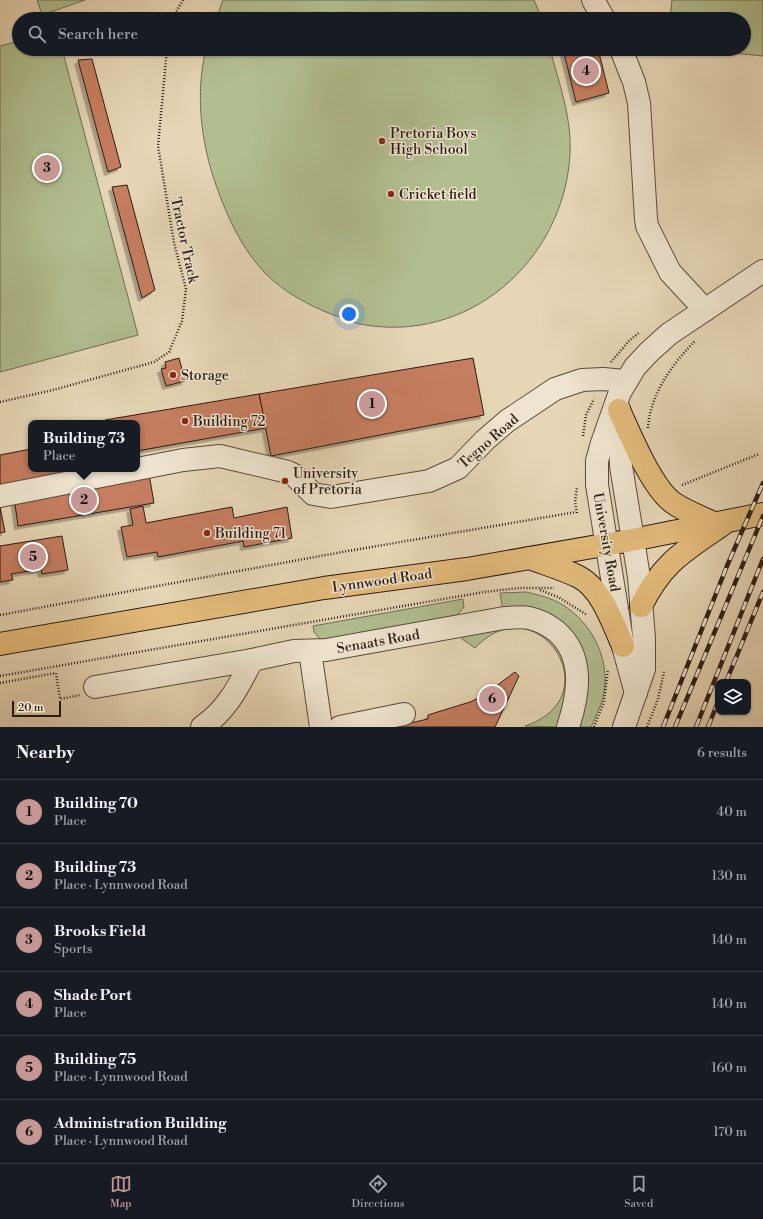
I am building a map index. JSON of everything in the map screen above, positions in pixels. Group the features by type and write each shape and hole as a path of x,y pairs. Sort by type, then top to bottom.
{"main road":[{"path":"621,394 634,442 663,495 674,504 723,521"},
{"name":"Lynnwood Road","path":"0,644 324,588 467,569 632,540 763,514"},
{"path":"641,606 652,585 671,561 723,521"},
{"path":"529,558 580,577 591,587 601,600 623,646"}],"street":[{"path":"593,0 600,12"},
{"path":"624,56 634,82 639,103 646,219 648,226 670,272 705,310"},
{"name":"University Road","path":"636,693 623,646 597,485 597,461 621,394 649,352 669,334 763,271"},
{"name":"Tegno Road","path":"140,468 183,460 220,456 288,472 294,475 313,494 331,497 429,481 441,477 458,468 485,440 507,421 555,389 582,380 603,379 621,394"},
{"name":"University Road","path":"621,394 621,466 639,577 644,638 644,669 624,727"},
{"name":"Tegno Road","path":"0,496 122,472"},
{"name":"Senaats Road","path":"94,687 252,660 294,651 310,651 504,618 528,618 548,624 564,638 574,655 578,672 577,684 575,706 568,727"},
{"path":"310,651 330,727 404,714"},
{"path":"202,727 225,707 236,692 252,660"}],"path":[{"path":"176,12 183,0"},
{"name":"Tractor Track","path":"0,402 154,362 169,352 182,321 186,289 174,243 158,146 166,56"},
{"path":"648,433 652,407 664,379 680,356 696,340"},
{"path":"676,488 759,454"},
{"path":"0,614 342,552 577,513 575,502"},
{"path":"0,676 484,592 519,588 561,588"},
{"path":"538,589 558,597 589,616"},
{"path":"594,727 604,702 608,667"},
{"path":"0,682 56,673 60,699 79,695 94,687"}],"green space":[{"path":"37,0 85,0 51,12 41,12"},
{"path":"223,0 534,0 539,12 219,12"},
{"path":"672,0 763,0 763,56 751,55 751,12 671,12"},
{"path":"12,43 12,56 64,56 138,335 0,372 0,46"},
{"name":"Cricket field","path":"205,56 552,56 567,114 570,154 564,193 550,229 529,260 503,287 472,308 438,321 400,327 360,324 331,314 305,302 273,281 257,265 236,232 220,197 211,169 203,135 200,100"},
{"path":"526,592 554,600 563,605 584,623 592,634 603,660 605,687 602,701 591,727 575,727 584,658 503,611 500,593"},
{"path":"463,599 464,607 454,619 321,640 314,632 313,626"},
{"path":"521,625 546,634 564,656 568,690 559,727 525,726 551,712 563,692 564,671 556,651 541,636 521,628 499,631 475,648 462,639 462,634"}],"building":[{"path":"565,56 600,56 609,93 576,102"},
{"path":"92,59 121,167 108,172 78,60"},
{"path":"127,185 155,290 142,298 112,187"},
{"name":"Storage","path":"179,358 185,381 166,386 161,369 166,368 165,362"},
{"path":"473,358 484,415 271,456 259,394"},
{"name":"Building 72","path":"259,394 266,428 140,450 140,420 105,420"},
{"path":"28,450 28,472 62,472 64,481 0,492 0,455"},
{"path":"149,474 154,503 18,526 14,497"},
{"name":"Building 71","path":"143,506 146,523 232,507 234,518 287,507 292,538 244,547 243,541 158,557 157,552 127,557 121,527 133,525 130,509"},
{"path":"0,507 5,532 0,533"},
{"path":"62,536 68,570 42,574 41,569 11,574 13,580 0,582 0,546"},
{"path":"515,672 519,676 495,727 392,727 428,719 428,715 470,702 483,696"}],"railway":[{"path":"663,727 727,566 763,483"},
{"path":"675,727 763,516"},
{"path":"696,727 763,559"},
{"path":"727,679 763,592"},
{"path":"708,727 715,710"}],"place":[{"name":"Shade Port","path":"586,71"},
{"name":"Pretoria Boys High School","path":"382,141"},
{"name":"Brooks Field","path":"47,168"},
{"name":"Cricket field","path":"391,194"},
{"name":"Storage","path":"173,375"},
{"name":"Building 70","path":"372,404"},
{"name":"Building 72","path":"185,421"},
{"name":"University of Pretoria","path":"285,481"},
{"name":"Building 73","path":"84,500"},
{"name":"Building 71","path":"207,533"},
{"name":"Building 75","path":"33,557"},
{"name":"Administration Building","path":"492,699"}]}
